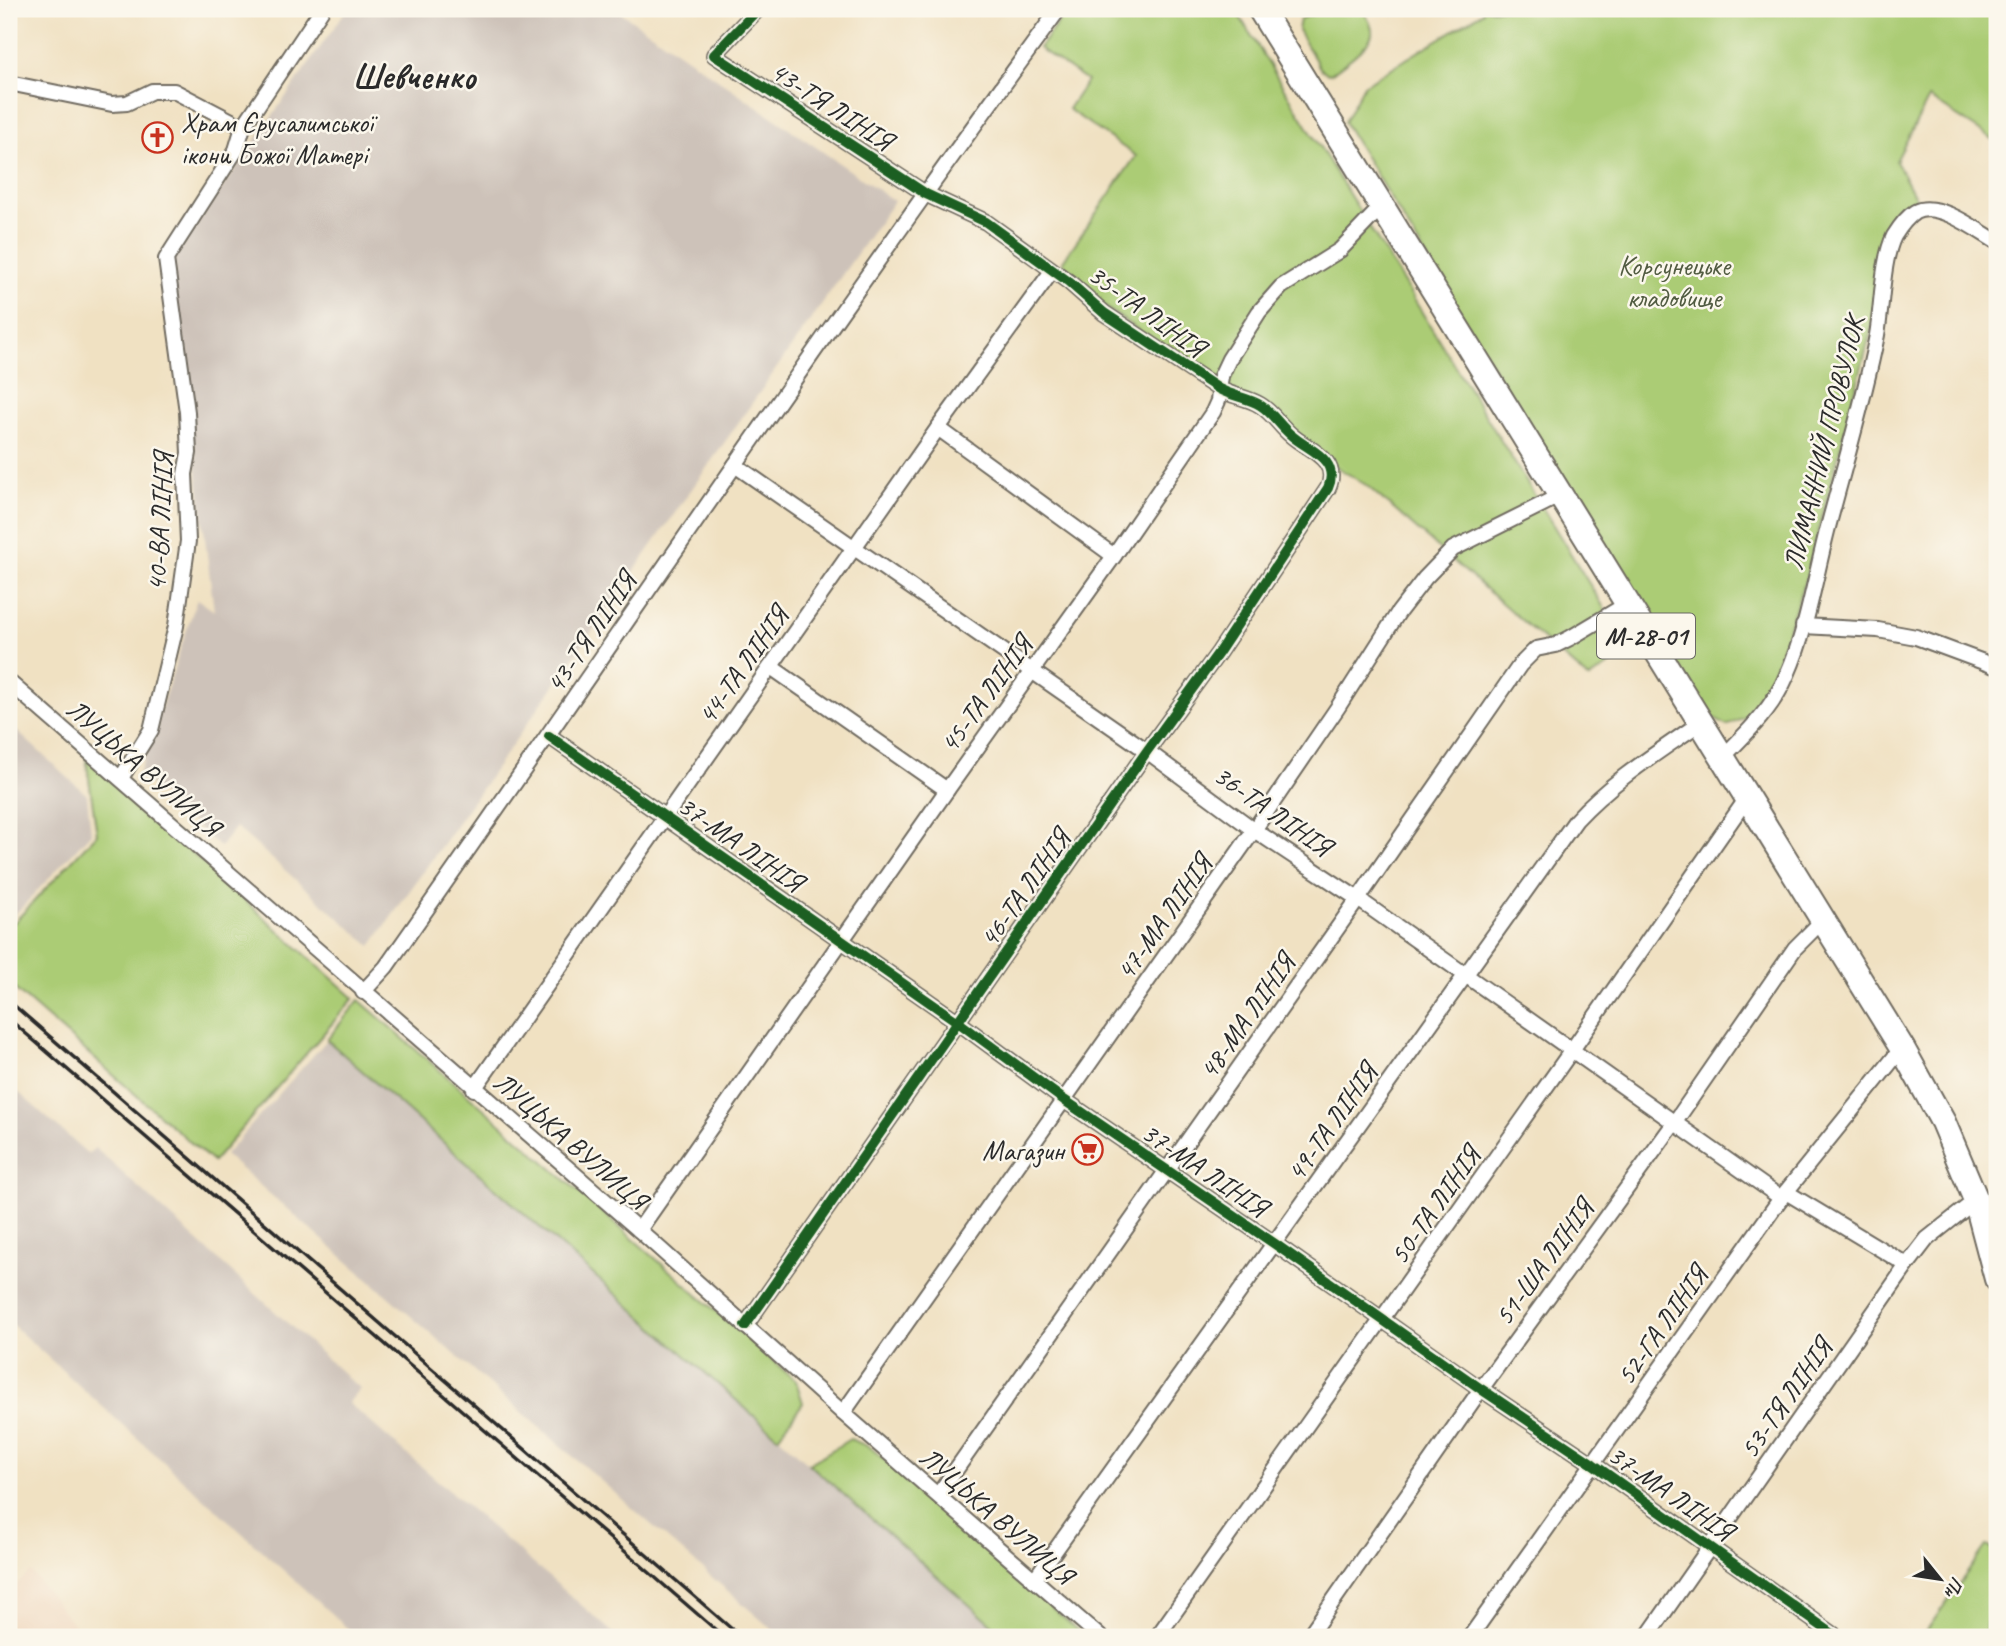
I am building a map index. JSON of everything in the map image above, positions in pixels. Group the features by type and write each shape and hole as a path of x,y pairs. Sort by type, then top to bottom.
{"highway":[{"name":"М-28-01","path":"1260,9 1902,1048 1943,1122 1976,1200 1997,1279"}],"street":[{"path":"9,83 112,104 127,103 152,91 174,91 243,127 322,9"},
{"name":"43-ТЯ ЛІНІЯ","path":"758,9 714,55 926,194"},
{"name":"43-ТЯ ЛІНІЯ","path":"363,992 386,967 549,736 735,464 1059,9"},
{"name":"40-ВА ЛІНІЯ","path":"121,778 151,730 176,626 188,541 187,412 166,259 236,149 243,127"},
{"name":"35-ТА ЛІНІЯ","path":"926,194 986,222 1069,282 1104,313 1219,390 1257,403 1270,412 1290,435 1322,457 1328,464 1330,473"},
{"name":"45-ТА ЛІНІЯ","path":"639,1230 1213,412 1218,401 1221,376 1259,312 1282,287 1340,250 1382,206"},
{"name":"ЛИМАННИЙ ПРОВУЛОК","path":"1722,758 1773,702 1788,674 1803,626 1877,335 1894,237 1915,212 1925,209 1951,215 1997,242"},
{"name":"44-ТА ЛІНІЯ","path":"474,1089 937,428 1052,271"},
{"path":"937,428 1114,556"},
{"name":"36-ТА ЛІНІЯ","path":"735,464 1147,751 1254,830 1358,899 1675,1122 1784,1195 1907,1265"},
{"name":"46-ТА ЛІНІЯ","path":"745,1326 1219,652 1328,488 1330,473"},
{"name":"47-МА ЛІНІЯ","path":"843,1412 1254,830 1398,613 1425,578 1453,549 1561,495"},
{"name":"48-МА ЛІНІЯ","path":"938,1494 1520,665 1536,649 1556,645 1627,604"},
{"path":"1803,626 1878,630 1916,637 1997,667"},
{"path":"771,667 947,790"},
{"name":"ЛУЦЬКА ВУЛИЦЯ","path":"9,682 639,1230 1100,1637"},
{"name":"49-ТА ЛІНІЯ","path":"1034,1580 1555,848 1595,800 1700,723"},
{"name":"37-МА ЛІНІЯ","path":"549,736 958,1022 1063,1101 1275,1244 1481,1390 1593,1464 1837,1637"},
{"name":"50-ТА ЛІНІЯ","path":"1157,1637 1573,1051 1747,798"},
{"name":"51-ША ЛІНІЯ","path":"1308,1637 1481,1390 1675,1122 1795,948 1823,920"},
{"name":"52-ГА ЛІНІЯ","path":"1470,1637 1784,1195 1902,1048"},
{"name":"53-ТЯ ЛІНІЯ","path":"1647,1637 1907,1265 1927,1239 1976,1200"}],"shaded area":[{"path":"347,9 616,9 894,201 371,946 236,827 220,847 139,774 197,599 214,611 171,261"},
{"path":"9,724 87,795 91,833 9,921"},
{"path":"327,1040 1006,1637 781,1637 225,1155"},
{"path":"9,1084 88,1154 95,1148 360,1389 348,1403 618,1637 357,1637 9,1322"},
{"path":"31,1572 84,1637 9,1637 9,1590"}],"green space":[{"path":"1068,9 1235,9 1630,650 1589,679 1366,485 1322,458 1270,412 1234,397 1069,282 1063,261 1136,156 1068,109 1087,81 1039,48"},
{"path":"1327,9 1362,9 1372,29 1372,35 1364,47 1328,74 1320,68 1298,30 1300,19"},
{"name":"Корсунецьке кладовище","path":"1482,9 1997,9 1997,142 1929,98 1896,161 1916,199 1887,237 1874,320 1806,578 1771,678 1759,703 1744,718 1727,726 1704,713 1344,122 1364,85 1483,12"},
{"path":"86,758 354,998 213,1162 9,984 9,928 97,834"},
{"path":"359,1000 796,1381 803,1403 778,1437 327,1040"},
{"path":"850,1439 870,1447 1085,1637 1006,1637 809,1464"},
{"path":"1986,1546 1997,1549 1985,1637 1922,1637"}],"railway":[{"path":"9,1001 741,1637"},
{"path":"9,1019 724,1637"}],"cycle path":[{"path":"745,1326 1219,652 1328,488 1331,475 1323,458 1291,435 1260,405 1219,389 1104,313 1069,282 986,222 926,194 714,55 758,9"},
{"path":"549,736 958,1022 1064,1100 1593,1464 1837,1637"}],"place":[{"name":"Храм Єрусалимської ікони Божої Матері","path":"158,138"},
{"name":"Магазин","path":"1087,1150"}],"district":[{"name":"Шевченко","path":"414,76"}]}
